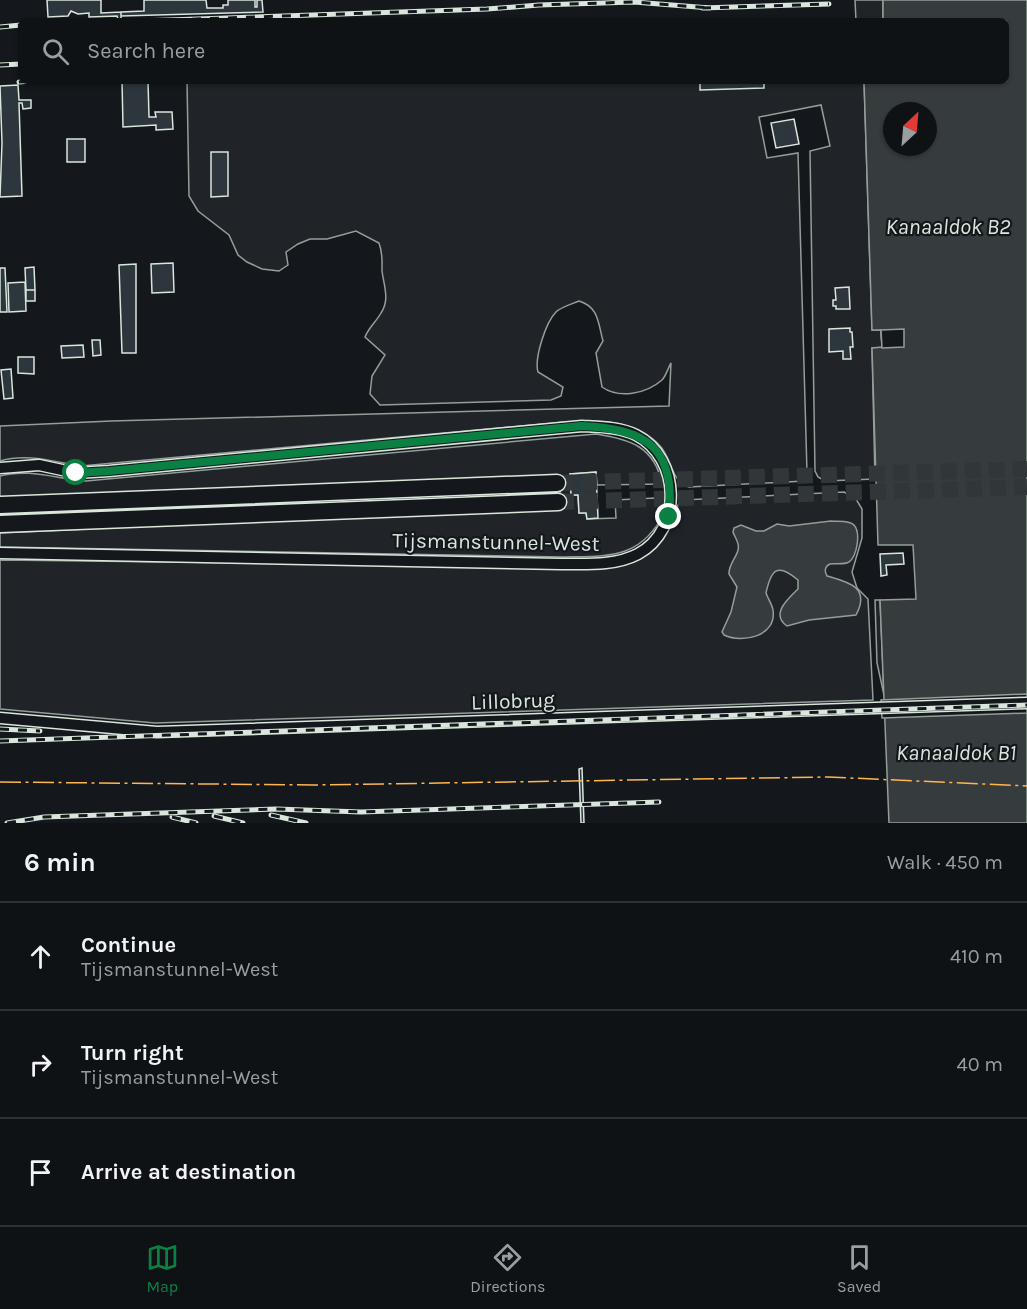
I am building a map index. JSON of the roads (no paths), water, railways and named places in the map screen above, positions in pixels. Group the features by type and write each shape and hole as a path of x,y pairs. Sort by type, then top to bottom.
{"highway":[{"path":"0,505 557,483"},
{"path":"0,524 558,502"}],"street":[{"name":"Tijsmanstunnel-West","path":"0,468 39,465 76,473 109,471 582,426 612,428 636,435 655,449 666,465 670,482 671,504 669,517 658,537 638,554 615,562 561,564 0,553"},
{"name":"Lillobrug","path":"0,718 157,732 1027,703"}],"water":[{"name":"Kanaaldok B2","path":"883,0 1027,0 1027,823 889,823 880,600 916,599 913,545 878,545 872,348 882,347 881,330 872,330 864,84 1009,84 1009,18 883,18"},
{"path":"831,521 849,522 856,529 857,544 852,559 847,563 830,564 825,571 827,576 855,587 859,592 860,606 856,615 809,620 787,626 780,617 780,612 798,589 798,580 791,574 780,570 773,574 766,593 773,610 770,626 757,636 749,638 740,639 724,635 722,632 731,612 737,587 729,574 738,550 734,528 741,525 756,531 764,531 777,524 789,526"}],"tunnel":[{"path":"557,483 1027,469"},
{"path":"558,502 1027,487"}],"railway":[{"path":"225,18 634,2 710,8"},
{"path":"702,8 829,4"},
{"path":"0,27 18,25"},
{"path":"0,65 18,64"},
{"path":"0,741 1027,705"},
{"path":"0,729 40,731"},
{"path":"7,823 44,817 276,809 361,812 659,802"},
{"path":"271,815 306,823"},
{"path":"214,816 243,823"},
{"path":"172,817 196,823"}],"water label":[{"name":"Kanaaldok B1","path":"956,752"}]}
